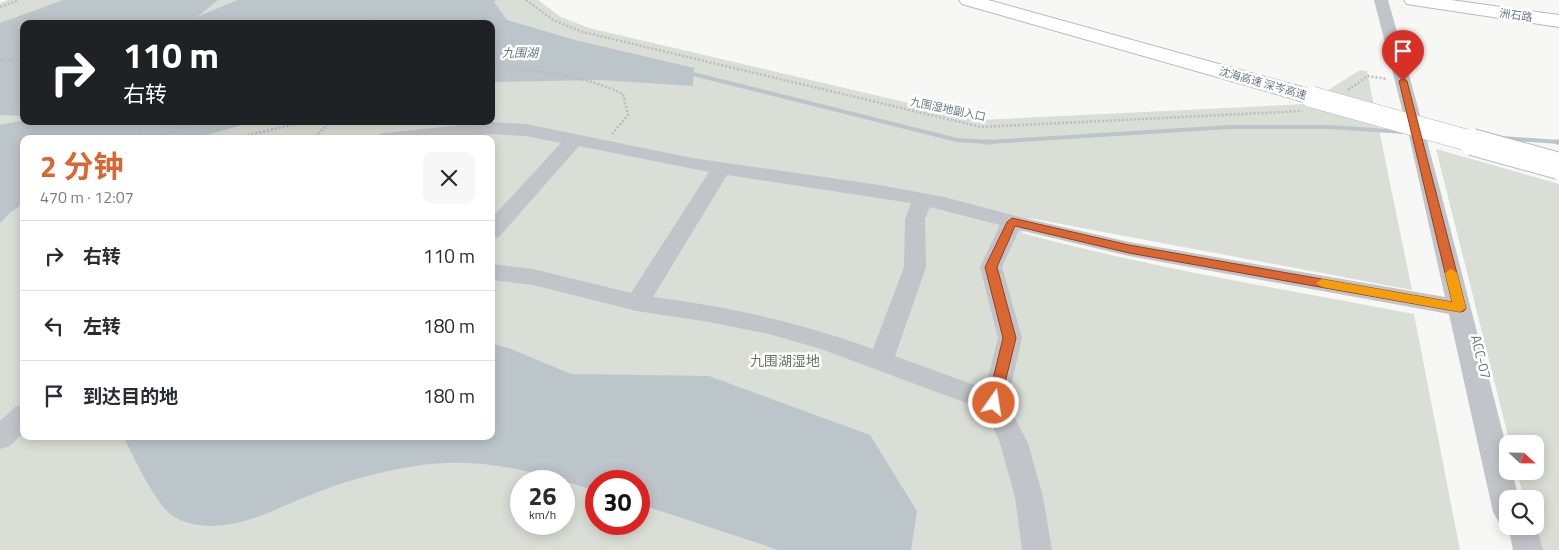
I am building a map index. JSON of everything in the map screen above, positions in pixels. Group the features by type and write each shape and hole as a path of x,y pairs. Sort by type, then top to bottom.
{"main road":[{"name":"沈海高速 深岑高速","path":"968,0 1559,166"},
{"name":"沈海高速 深岑高速","path":"1008,0 1312,98 1559,152"},
{"name":"洲石路","path":"1413,0 1559,21"},
{"name":"洲石路","path":"1492,0 1559,9"}],"street":[{"path":"1381,0 1417,132 1503,490"},
{"path":"423,135 492,128 526,130 692,164 944,203 1012,222 1129,249 1460,308"},
{"path":"495,228 574,140"},
{"path":"637,303 722,168"},
{"path":"881,360 916,267 916,220 923,199"},
{"path":"1012,222 991,267 1010,338 994,403 1016,452 1030,497 1037,550"},
{"name":"ACC-07","path":"1454,249 1500,435"},
{"path":"495,272 533,277 637,303 709,313 769,325 881,360 994,403"},
{"path":"0,438 20,419"},
{"path":"1513,535 1516,550"},
{"path":"1524,535 1528,550"}],"path":[{"path":"0,7 19,0"},
{"name":"九围湿地副入口","path":"526,0 553,20 583,32 981,127 1312,98"},
{"path":"348,20 364,20"},
{"path":"0,60 20,60"},
{"path":"495,69 526,71 607,86 622,94 628,115 602,145"},
{"path":"1346,91 1368,76 1403,81"},
{"path":"164,134 180,125"},
{"path":"164,134 185,125"},
{"path":"249,135 291,125"},
{"path":"316,135 328,125"}],"green space":[{"name":"九围湖湿地","path":"8,0 538,0 561,17 589,28 981,120 1306,104 1360,70 1367,71 1412,290 1029,218 1022,233 1119,257 1266,287 1414,314 1460,550 0,550 0,3"},
{"path":"1436,149 1559,184 1559,550 1537,550 1536,535 1544,535 1544,490 1522,490 1519,480 1544,480 1544,435 1508,435"}],"water":[{"name":"九围湖","path":"63,0 218,0 197,17 237,0 496,0 494,2 507,20 575,40 694,68 693,86 601,80 495,82 495,20 20,20 20,116 0,115 0,23"},
{"path":"20,121 20,125 243,125 207,135 20,135 20,206 12,211 0,223 0,125"},
{"path":"495,344 571,374 709,376 870,435 917,511 911,550 779,550 650,508 650,470 585,470 585,488 575,484 575,470 520,470 484,464 462,463 415,466 357,479 323,490 251,519 214,526 195,524 176,518 161,504 125,440 495,440"}],"waterway":[{"path":"689,73 957,140 988,142"},
{"path":"988,142 1230,127 1330,127 1404,132"},
{"path":"1502,138 1559,142 1557,142"}],"slow traffic":[{"path":"1322,283 1460,308 1451,273"}],"route":[{"path":"994,403 1010,338 991,267 1012,222 1129,249 1460,308 1403,81"}]}
